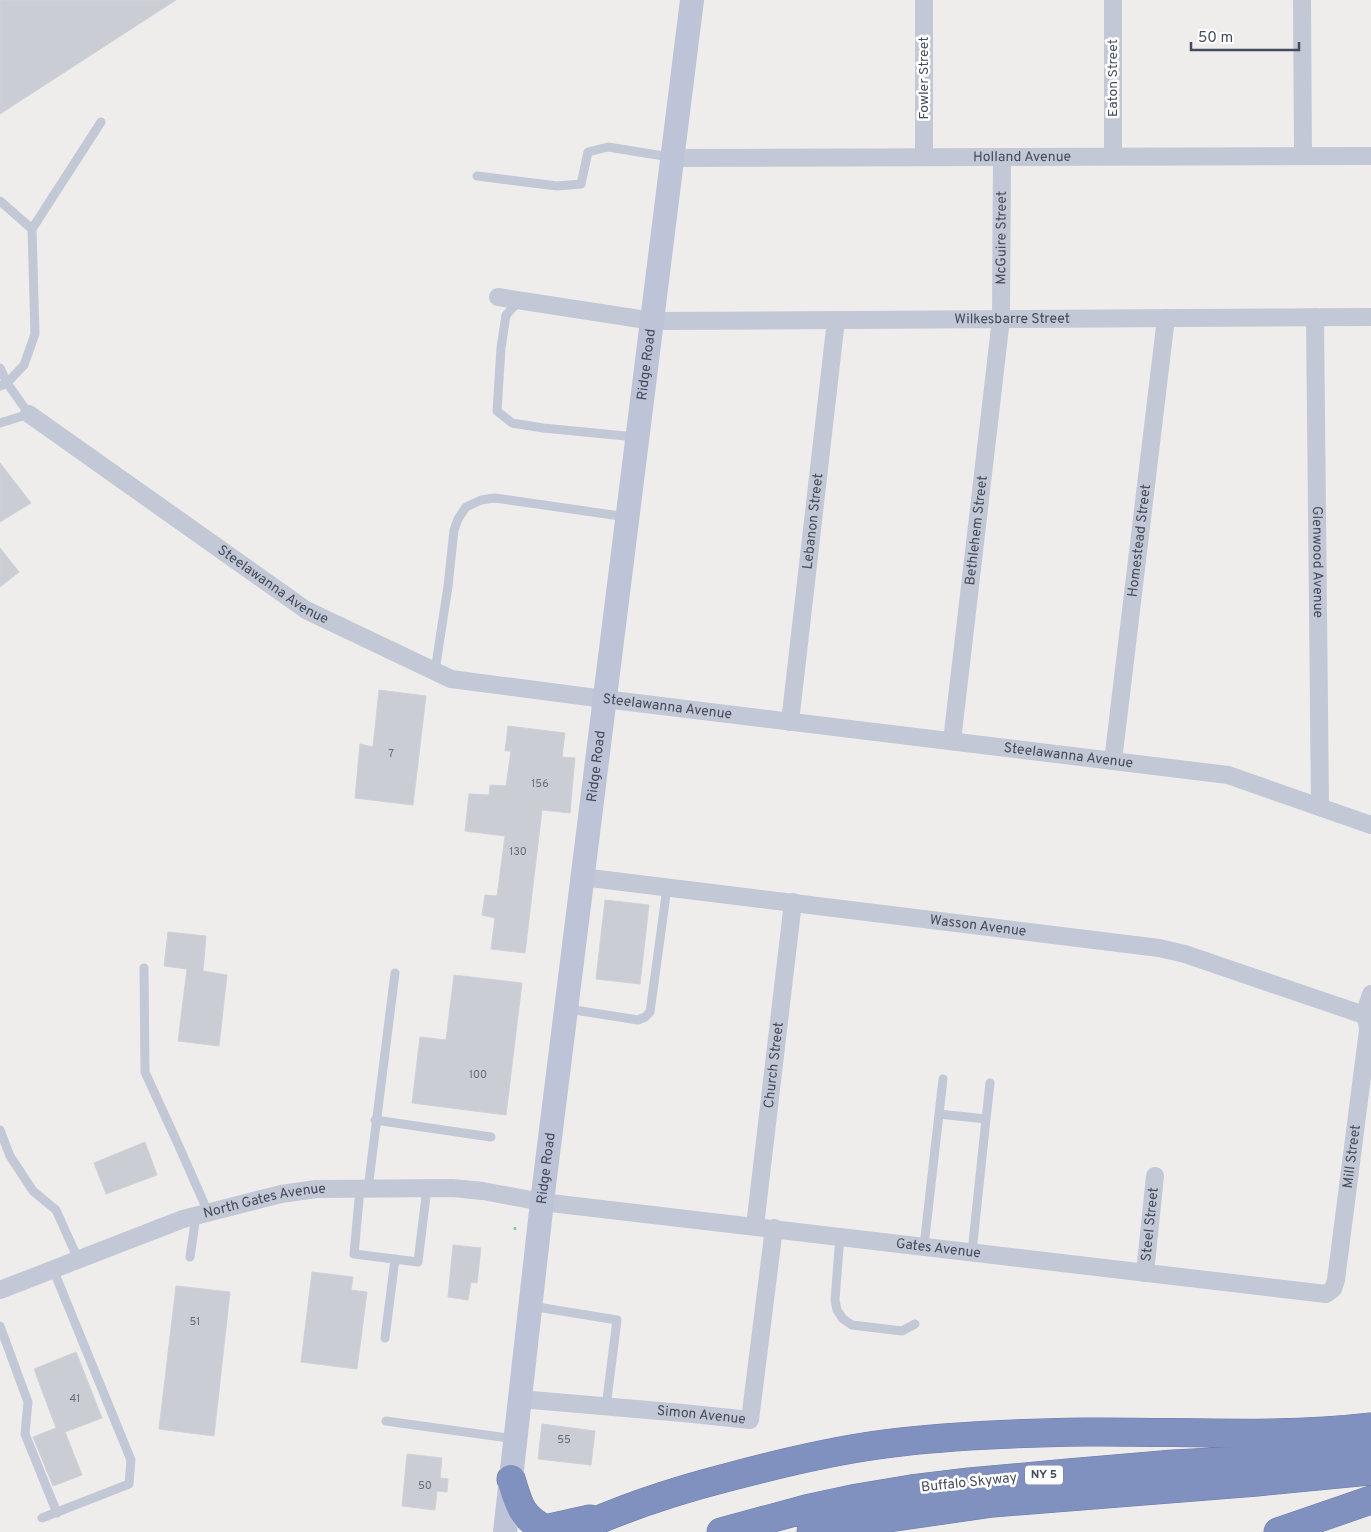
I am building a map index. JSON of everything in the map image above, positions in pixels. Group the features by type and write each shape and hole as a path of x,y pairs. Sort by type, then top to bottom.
{"highway":[{"path":"571,1532 635,1504 705,1483 793,1460 899,1442 1017,1434 1087,1432 1267,1433 1371,1427"},
{"name":"Buffalo Skyway","path":"721,1532 806,1509 910,1489 1173,1464 1251,1460 1371,1446"},
{"name":"Buffalo Skyway","path":"811,1532 874,1520 993,1503 1371,1471"},
{"path":"511,1479 520,1508 533,1521 545,1529 606,1516"},
{"path":"1278,1532 1371,1500"}],"main road":[{"name":"Ridge Road","path":"505,1532 542,1202 604,699 639,437 692,0"}],"street":[{"name":"Fowler Street","path":"924,0 924,157"},
{"name":"Eaton Street","path":"1113,0 1113,156"},
{"path":"1302,0 1303,156"},
{"name":"Holland Avenue","path":"673,158 1371,156"},
{"name":"McGuire Street","path":"1001,319 1002,157"},
{"name":"Wilkesbarre Street","path":"498,297 653,321 1371,317"},
{"name":"Glenwood Avenue","path":"1315,317 1320,807"},
{"name":"Homestead Street","path":"1113,761 1166,318"},
{"name":"Bethlehem Street","path":"952,742 1001,319"},
{"name":"Lebanon Street","path":"790,722 836,320"},
{"name":"Steelawanna Avenue","path":"29,414 306,610 451,679 1228,775 1371,824"},
{"name":"Wasson Avenue","path":"582,877 1159,948 1185,954 1364,1015"},
{"name":"Church Street","path":"755,1226 793,902"},
{"name":"Mill Street","path":"1333,1290 1336,1280 1368,1030 1364,1015 1371,994"},
{"name":"Steel Street","path":"1145,1273 1154,1176"},
{"name":"North Gates Avenue","path":"1,1286 52,1270 183,1219 281,1194 316,1190 452,1188 542,1202"},
{"name":"Gates Avenue","path":"542,1202 1322,1294 1333,1290"},
{"name":"Simon Avenue","path":"520,1399 750,1420 774,1228"}],"lane":[{"path":"3,384 24,365 35,334 32,229 101,122"},
{"path":"477,176 557,186 582,184 588,152 608,147 673,158"},
{"path":"0,202 32,229"},
{"path":"519,300 506,315 501,348 498,411 512,423 543,428 639,437"},
{"path":"0,368 3,384 29,414 0,423"},
{"path":"435,671 448,586 454,530 458,519 466,507 481,500 495,498 628,517"},
{"path":"566,1008 638,1020 646,1017 650,1012 666,888"},
{"path":"144,968 145,1072 178,1144 202,1214 190,1257"},
{"path":"395,974 376,1120 354,1254 418,1262 427,1188"},
{"path":"924,1246 943,1079"},
{"path":"972,1252 990,1083"},
{"path":"939,1114 986,1120"},
{"path":"376,1120 491,1136"},
{"path":"0,1130 10,1156 33,1191 56,1210 78,1259"},
{"path":"840,1236 835,1300 837,1310 843,1319 852,1325 902,1331 915,1324"},
{"path":"385,1338 394,1259"},
{"path":"42,1518 129,1484 130,1460 52,1270"},
{"path":"531,1306 616,1320 606,1406"},
{"path":"0,1326 28,1402 25,1434 56,1512"},
{"path":"386,1421 516,1439"}],"building":[{"path":"0,0 176,0 0,114"},
{"path":"0,463 31,503 0,522"},
{"path":"0,548 19,572 0,587"},
{"path":"379,690 426,696 413,805 355,798 360,744 373,747"},
{"path":"508,726 565,733 562,757 575,758 570,813 542,810 525,953 491,949 495,918 482,915 485,895 497,896 505,836 465,831 469,794 489,795 490,785 506,786 511,751 505,751"},
{"path":"605,900 649,905 640,984 596,979"},
{"path":"168,932 206,936 203,971 227,975 219,1046 178,1041 187,969 164,966"},
{"path":"454,975 522,983 506,1115 412,1103 420,1037 446,1040"},
{"path":"145,1142 157,1175 106,1194 94,1163"},
{"path":"453,1245 481,1248 477,1283 471,1282 468,1300 448,1297"},
{"path":"312,1272 353,1277 351,1290 367,1292 357,1369 301,1362"},
{"path":"176,1286 230,1292 214,1436 159,1429"},
{"path":"76,1352 102,1418 65,1432 82,1475 53,1486 33,1437 56,1428 34,1369"},
{"path":"542,1424 595,1431 591,1465 538,1459"},
{"path":"407,1454 442,1458 440,1478 448,1479 447,1492 437,1491 435,1510 402,1506"}]}
